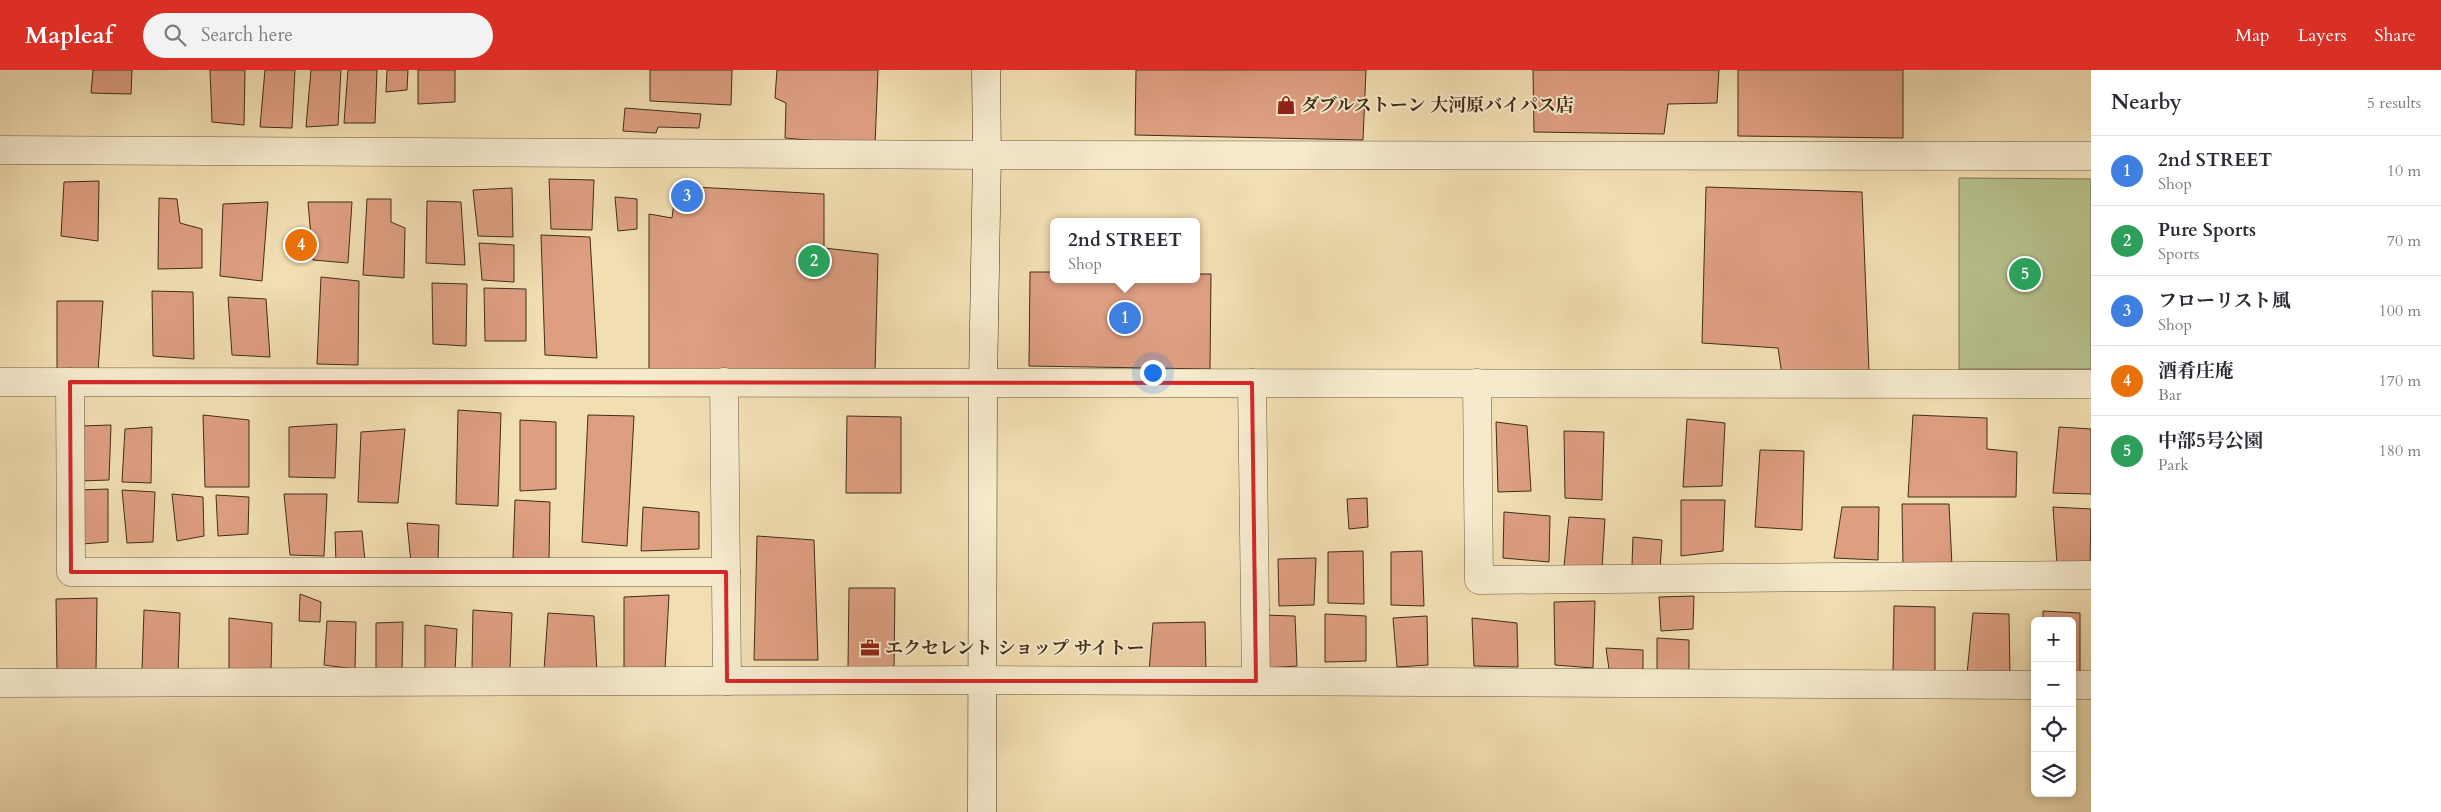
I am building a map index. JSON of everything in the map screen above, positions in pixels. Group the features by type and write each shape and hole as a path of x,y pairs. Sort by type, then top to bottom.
{"street":[{"path":"982,812 986,70"},
{"path":"0,150 987,155 2091,156"},
{"path":"0,382 2091,384"},
{"path":"70,382 70,572 726,572"},
{"path":"724,382 726,681"},
{"path":"1252,383 1256,681"},
{"path":"1477,383 1479,580 2091,575"},
{"path":"0,683 984,680 2031,685"},
{"path":"2076,685 2091,685"}],"highlighted area":[{"path":"70,382 1252,383 1256,681 727,681 726,572 71,572"}],"green space":[{"path":"1959,178 2091,179 2091,369 1959,369"}],"building":[{"path":"93,70 132,70 131,94 91,93"},
{"path":"210,70 245,70 244,125 212,122"},
{"path":"265,70 295,70 292,128 260,127"},
{"path":"311,70 341,70 338,125 306,127"},
{"path":"348,70 377,70 375,123 344,123"},
{"path":"387,70 408,70 407,90 386,92"},
{"path":"418,70 455,70 455,102 418,104"},
{"path":"650,70 732,70 731,105 650,101"},
{"path":"777,70 878,70 875,146 785,138 786,103 775,98"},
{"path":"1136,70 1366,70 1363,140 1135,135"},
{"path":"1533,70 1719,70 1717,103 1668,104 1664,134 1534,132"},
{"path":"1738,70 1903,70 1903,138 1738,136"},
{"path":"625,108 701,114 699,128 658,127 656,133 623,131"},
{"path":"549,179 594,180 592,230 551,229"},
{"path":"99,181 98,241 61,236 64,182"},
{"path":"676,186 824,194 824,248 878,254 875,373 649,369 649,214 672,218"},
{"path":"1706,187 1862,192 1869,371 1782,375 1778,348 1702,343"},
{"path":"512,188 513,237 478,236 473,190"},
{"path":"615,197 637,199 637,229 618,231"},
{"path":"159,198 177,199 180,223 202,229 202,268 158,269"},
{"path":"367,199 391,199 391,222 405,228 404,278 363,275"},
{"path":"427,201 461,202 465,265 426,263"},
{"path":"268,202 262,281 220,276 223,204"},
{"path":"308,202 352,202 348,263 313,260"},
{"path":"541,235 590,237 597,358 545,355"},
{"path":"479,243 514,245 514,282 482,280"},
{"path":"1030,272 1050,272 1050,283 1200,283 1200,274 1211,274 1210,369 1029,366"},
{"path":"321,277 359,281 358,365 317,364"},
{"path":"432,283 467,284 466,346 433,344"},
{"path":"484,288 526,289 526,341 485,341"},
{"path":"152,291 193,292 194,359 153,356"},
{"path":"228,297 266,299 270,357 232,355"},
{"path":"57,301 103,301 98,371 57,370"},
{"path":"458,410 501,413 498,506 456,504"},
{"path":"203,415 249,420 249,487 205,487"},
{"path":"588,415 634,416 627,546 582,542"},
{"path":"1913,415 1987,418 1987,449 2017,452 2016,497 1908,497"},
{"path":"847,416 901,417 901,493 846,493"},
{"path":"1687,419 1725,423 1722,486 1683,487"},
{"path":"520,420 556,422 556,489 520,491"},
{"path":"1496,422 1527,426 1531,491 1498,492"},
{"path":"337,424 335,478 289,477 289,427"},
{"path":"111,425 109,480 80,481 81,426"},
{"path":"152,427 151,483 122,482 125,429"},
{"path":"2059,427 2091,429 2091,494 2053,493"},
{"path":"405,429 398,503 358,502 361,432"},
{"path":"1564,431 1604,432 1602,500 1565,498"},
{"path":"1760,450 1804,451 1802,530 1755,527"},
{"path":"108,489 108,542 82,544 79,490"},
{"path":"122,490 155,492 153,542 127,543"},
{"path":"172,494 203,497 204,536 177,541"},
{"path":"284,494 327,494 324,556 290,555"},
{"path":"216,495 249,497 248,534 218,536"},
{"path":"1367,498 1368,527 1349,529 1347,499"},
{"path":"515,500 550,502 549,561 513,558"},
{"path":"1681,500 1725,500 1723,551 1681,556"},
{"path":"1902,504 1949,504 1952,566 1903,566"},
{"path":"643,507 699,512 699,549 641,551"},
{"path":"1842,507 1879,507 1878,560 1834,558"},
{"path":"2053,507 2091,509 2090,566 2057,564"},
{"path":"1504,512 1550,516 1549,562 1503,558"},
{"path":"1569,517 1605,519 1602,569 1564,566"},
{"path":"407,523 439,525 438,561 411,562"},
{"path":"362,531 365,561 336,563 335,532"},
{"path":"757,536 814,540 818,660 754,660"},
{"path":"1633,537 1662,540 1660,569 1632,565"},
{"path":"1363,551 1364,604 1328,603 1328,552"},
{"path":"1422,551 1424,606 1391,605 1391,552"},
{"path":"1316,558 1314,605 1279,606 1278,559"},
{"path":"849,588 895,588 894,670 848,667"},
{"path":"300,594 321,602 320,622 299,621"},
{"path":"669,595 665,669 624,669 624,597"},
{"path":"1694,596 1693,629 1661,631 1659,597"},
{"path":"97,598 96,670 57,670 56,599"},
{"path":"1595,601 1593,668 1555,665 1554,602"},
{"path":"1894,606 1935,607 1935,671 1893,671"},
{"path":"144,610 180,613 178,673 142,670"},
{"path":"473,610 512,613 510,670 472,669"},
{"path":"2043,611 2080,613 2080,674 2076,674 2076,617 2043,617"},
{"path":"548,613 594,616 597,672 544,670"},
{"path":"1973,613 2009,614 2010,677 1967,674"},
{"path":"1325,614 1366,616 1366,661 1325,662"},
{"path":"1262,615 1295,616 1297,666 1266,668"},
{"path":"1427,616 1428,665 1397,667 1393,618"},
{"path":"229,618 272,623 271,673 229,671"},
{"path":"1472,618 1517,623 1518,667 1474,666"},
{"path":"327,621 356,622 355,669 324,665"},
{"path":"403,622 402,671 376,671 376,623"},
{"path":"1205,622 1206,672 1149,671 1153,623"},
{"path":"425,625 457,629 455,671 425,671"},
{"path":"1657,638 1689,640 1689,672 1657,672"},
{"path":"1606,648 1643,650 1643,675 1610,676"}],"place":[{"name":"ダブルストーン 大河原バイパス店","path":"1286,105"},
{"name":"フローリスト風","path":"687,196"},
{"name":"酒肴庄庵","path":"301,245"},
{"name":"Pure Sports","path":"814,261"},
{"name":"中部5号公園","path":"2025,274"},
{"name":"2nd STREET","path":"1125,318"},
{"name":"エクセレント ショップ サイトー","path":"870,648"}]}
